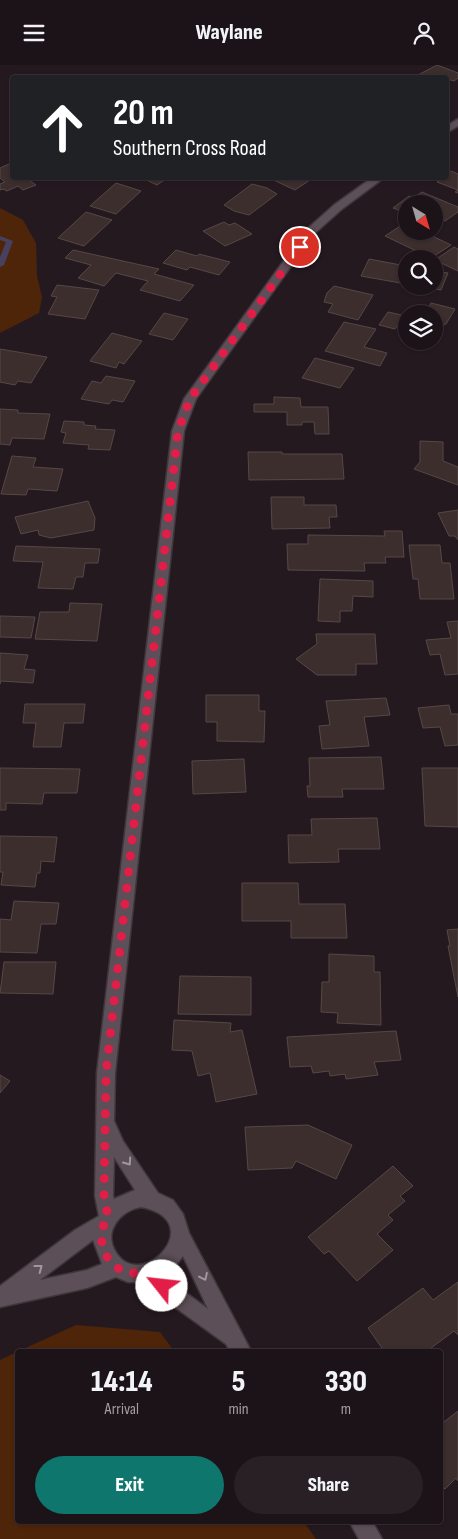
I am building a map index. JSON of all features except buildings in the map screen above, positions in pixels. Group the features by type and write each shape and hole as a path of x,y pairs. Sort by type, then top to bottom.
{"street":[{"path":"180,1235 177,1249 169,1262 155,1271 144,1274 125,1272 112,1264 104,1252 101,1237 106,1220 104,1196 107,1123 106,1073 178,431 190,399 310,232 338,207 376,180"},
{"path":"107,1123 117,1147 152,1200"},
{"path":"118,1267 86,1279 0,1298 106,1220 114,1210 126,1202 141,1198 152,1200 168,1208 177,1220 180,1235 201,1269 237,1345"},
{"path":"144,1274 237,1345"},
{"path":"362,1524 372,1539"}],"shaded area":[{"path":"0,208 23,220 36,243 37,276 42,297 39,313 0,333"},
{"path":"76,1325 160,1332 173,1349 23,1349"},
{"path":"15,1353 15,1524 305,1524 316,1539 0,1539 0,1360"}],"waterway":[{"path":"0,238 10,241 0,265"}],"route":[{"path":"162,1286 144,1274 125,1272 112,1264 104,1252 101,1237 108,1217 104,1196 107,1123 106,1073 178,431 190,399 300,247"}]}
